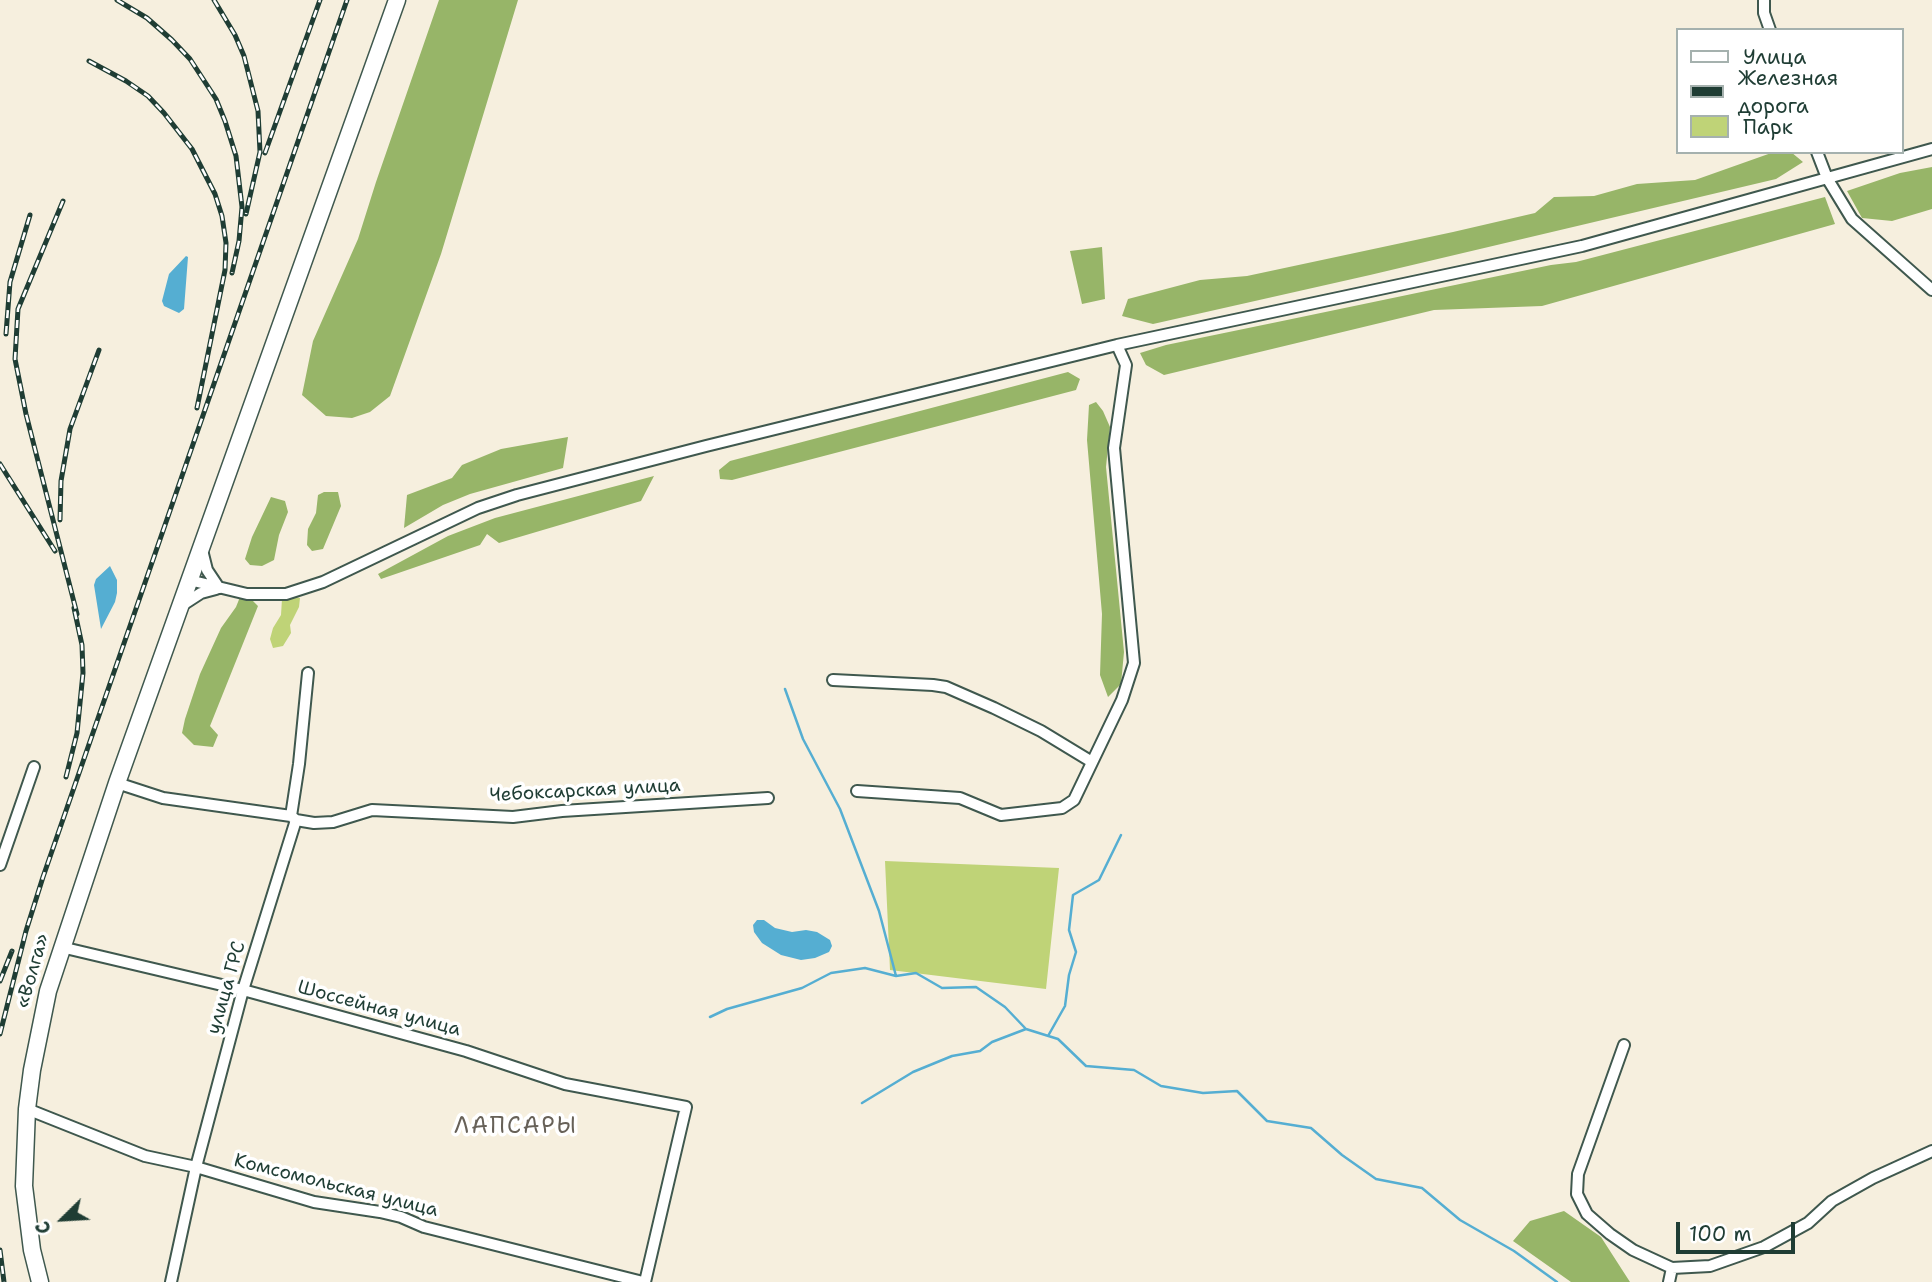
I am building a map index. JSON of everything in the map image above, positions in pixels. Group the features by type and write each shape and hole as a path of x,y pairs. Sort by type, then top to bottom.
{"highway":[{"name":"«Волга»","path":"40,1282 32,1250 24,1186 27,1109 39,1031 61,947 96,842 397,0"}],"street":[{"path":"1764,0 1764,13 1769,28"},
{"path":"189,580 247,594 269,595 304,589 478,508 517,495 1117,345 1582,246 1932,149"},
{"path":"1818,154 1827,177 1852,219 1932,290"},
{"path":"857,791 960,798 1001,815 1062,808 1074,800 1122,700 1133,663 1114,448 1126,365 1117,345"},
{"path":"202,547 207,570 219,588"},
{"path":"180,608 201,593 219,588"},
{"name":"улица ГРС","path":"171,1282 196,1167 243,990 294,818 308,673"},
{"path":"833,680 946,687 1041,731 1092,762"},
{"path":"0,864 34,767"},
{"name":"Чебоксарская улица","path":"117,783 163,798 314,823 333,822 372,810 513,817 562,811 768,798"},
{"name":"Шоссейная улица","path":"61,947 243,990 466,1051 565,1084 686,1107 644,1282"},
{"path":"1624,1045 1577,1174 1577,1194 1587,1214 1610,1234 1633,1250 1672,1268 1710,1266 1764,1247 1808,1223 1832,1201 1873,1178 1932,1151"},
{"name":"Комсомольская улица","path":"27,1109 145,1156 196,1167 314,1202 401,1217 424,1227 644,1282"},
{"path":"1669,1282 1672,1268"}],"green space":[{"path":"439,0 518,0 441,254 390,396 370,412 352,418 326,416 302,395 313,341 358,239"},
{"path":"1768,154 1793,154 1803,162 1776,179 1370,275 1153,324 1122,316 1128,299 1200,280 1247,276 1535,213 1554,197 1594,196 1637,184 1695,180"},
{"path":"1932,167 1932,209 1892,221 1862,218 1847,191 1900,173"},
{"path":"1825,197 1835,224 1542,306 1434,310 1164,375 1146,365 1140,353 1166,345 1576,262"},
{"path":"1102,247 1105,299 1082,304 1070,251"},
{"path":"1068,372 1080,379 1076,390 732,480 720,479 719,470 730,461"},
{"path":"1096,402 1110,427 1106,467 1124,652 1121,684 1108,697 1100,675 1102,614 1087,440 1089,405"},
{"path":"568,437 563,468 470,494 443,505 404,528 407,495 452,478 462,465 501,449"},
{"path":"654,476 641,501 499,543 487,534 480,545 381,579 378,574 448,536 495,518"},
{"path":"338,492 341,506 323,549 312,551 307,545 308,529 316,513 318,495"},
{"path":"271,497 285,501 288,512 279,535 274,560 262,566 250,565 245,559"},
{"path":"291,596 300,598 299,607 290,625 291,633 283,646 273,648 270,639 281,615 282,599"},
{"path":"240,597 251,599 258,606 210,726 218,735 213,747 194,745 182,733 185,719 200,674 221,628"},
{"path":"885,861 1059,868 1046,989 890,970"},
{"path":"1564,1211 1601,1237 1630,1282 1571,1282 1513,1241 1530,1221"}],"water":[{"path":"186,256 184,309 179,313 164,306 162,301 169,274"},
{"path":"110,566 117,580 117,593 101,629 94,585 96,579"},
{"path":"757,920 764,920 775,928 792,932 817,932 830,940 832,946 829,952 815,958 801,960 781,955 762,943 754,932 753,925"}],"waterway":[{"path":"785,689 803,739 840,809 879,911 896,976 916,973 942,988 976,987 1005,1007 1026,1029 1058,1039 1086,1066 1134,1070 1161,1086 1203,1093 1237,1091 1267,1121 1311,1128 1342,1155 1376,1179 1422,1188 1460,1220 1514,1251 1557,1282"},
{"path":"1048,1036 1065,1006 1069,975 1076,952 1069,930 1073,895 1099,880 1121,835"},
{"path":"710,1017 727,1009 802,988 831,973 865,968 896,976"},
{"path":"862,1103 913,1072 952,1056 980,1051 992,1042 1026,1029"}],"railway":[{"path":"117,0 147,18 172,40 190,59 216,99 236,156 242,207 239,241 232,273"},
{"path":"214,0 244,56 258,111 260,152 246,214"},
{"path":"265,153 320,0"},
{"path":"0,1034 26,931 43,877 347,0"},
{"path":"89,61 148,96 164,113 192,149 215,194 222,216 226,243 225,270 197,408"},
{"path":"63,201 18,309 15,359 26,414 77,614"},
{"path":"6,334 10,282 30,215"},
{"path":"60,520 61,481 70,429 99,350"},
{"path":"0,464 55,551"},
{"path":"66,777 77,733 83,673 82,645 74,608"},
{"path":"0,981 12,951"},
{"path":"0,1250 4,1282"}],"district":[{"name":"ЛАПСАРЫ","path":"516,1127"}]}
